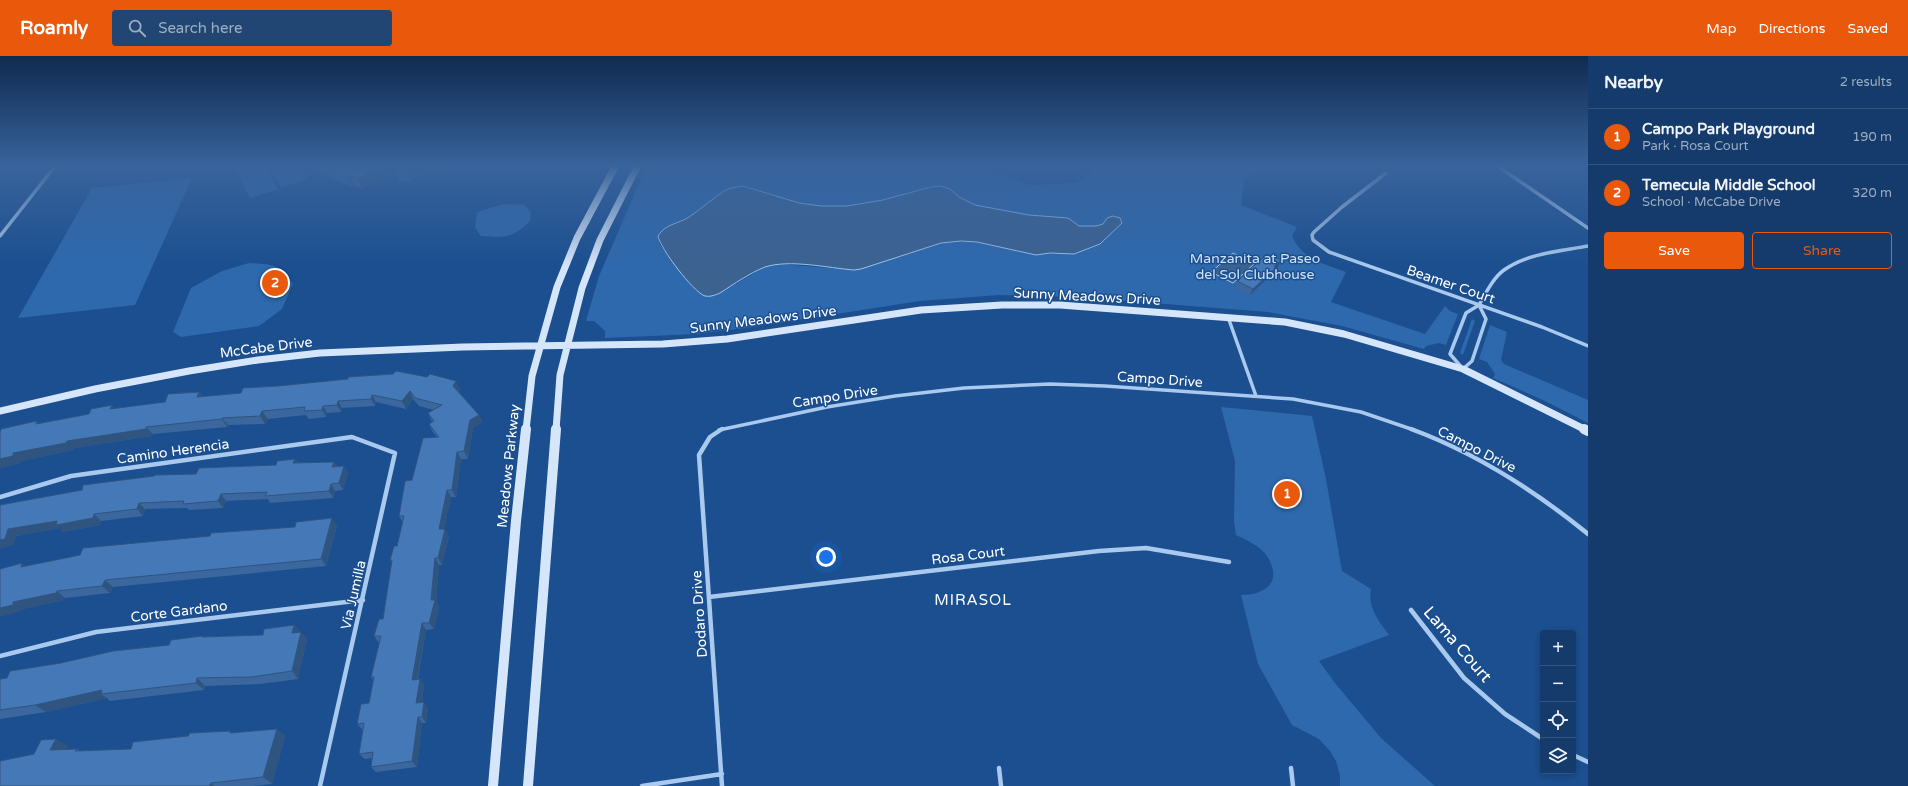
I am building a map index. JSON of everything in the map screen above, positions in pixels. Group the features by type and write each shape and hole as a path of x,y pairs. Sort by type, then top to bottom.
{"street":[{"path":"0,236 29,199"},
{"name":"Meadows Parkway","path":"493,786 532,376 560,280 578,238 598,199"},
{"path":"528,786 560,374 582,288 598,247 621,199"},
{"name":"Beamer Court","path":"1353,199 1312,235 1313,240 1319,245 1345,258 1542,327 1588,346"},
{"path":"1546,199 1588,228"},
{"path":"1479,305 1486,319 1472,361 1463,369 1450,354 1466,313 1479,305 1491,284 1504,270 1528,258 1588,246"},
{"name":"Sunny Meadows Drive","path":"541,346 663,344 727,339 921,310 994,305 1060,305 1228,317 1285,322 1344,334 1403,350 1463,369 1588,431"},
{"path":"1228,317 1256,396"},
{"name":"McCabe Drive","path":"0,411 95,388 258,360 320,354 388,350 541,346"},
{"name":"Campo Drive","path":"705,442 715,431 801,412 921,393 978,388 1033,384 1092,385 1256,396 1313,402 1358,412 1402,425 1467,452 1521,483 1570,518 1588,534"},
{"name":"Camino Herencia","path":"0,497 71,476 352,438"},
{"name":"Via Jumilla","path":"320,786 396,453 352,438"},
{"name":"Dodaro Drive","path":"705,442 699,455 722,786"},
{"name":"Rosa Court","path":"709,597 1099,551 1146,548 1229,562"},
{"name":"Corte Gardano","path":"0,656 96,632 363,600"},
{"name":"Lama Court","path":"1411,610 1464,678 1505,714 1541,738"},
{"path":"1576,757 1588,762"},
{"path":"999,768 1001,786"},
{"path":"1291,768 1292,786"},
{"path":"642,786 722,774"}],"green space":[{"path":"86,199 183,199 135,305 18,318"},
{"name":"Manzanita at Paseo del Sol Clubhouse","path":"632,199 713,199 687,218 666,227 659,243 696,291 720,293 765,267 780,264 854,270 941,243 961,241 976,242 1036,255 1050,253 1074,254 1100,244 1122,223 1107,218 1103,224 1096,226 1079,226 1068,218 1029,215 975,205 963,199 1242,199 1241,205 1297,227 1292,236 1296,244 1302,250 1314,260 1346,272 1331,302 1425,334 1445,306 1450,311 1458,314 1446,345 1439,343 1426,346 1424,349 1342,326 1268,312 1076,297 999,295 920,301 746,328 696,334 605,338 605,331 594,321 586,321 599,276"},
{"path":"785,199 886,199 847,206 821,206 799,203"},
{"path":"500,205 525,205 531,213 530,221 519,231 508,236 481,236 475,227 477,212"},
{"path":"249,263 275,266 289,277 293,284 282,309 259,326 181,337 173,332 191,288 222,271"},
{"path":"1472,319 1475,321 1463,355 1460,353"},
{"path":"1490,325 1507,332 1501,360 1504,364 1588,400 1588,423 1545,401 1493,378 1495,374 1487,362 1479,359"},
{"path":"1221,407 1312,416 1326,479 1342,571 1371,589 1370,595 1372,608 1389,635 1319,661 1335,683 1381,738 1435,786 1340,786 1340,775 1336,761 1330,751 1319,739 1292,725 1258,664 1241,595 1258,593 1264,590 1272,580 1273,573 1272,565 1264,552 1236,535 1234,521 1235,461"}],"shaded area":[{"path":"713,199 786,199 799,203 821,206 847,206 886,199 963,199 975,205 1029,215 1068,218 1079,226 1096,226 1103,224 1107,218 1113,216 1120,218 1122,223 1100,244 1074,254 1050,253 1036,255 977,242 961,241 941,243 854,270 797,264 765,267 720,293 705,296 693,287 685,278 664,250 658,236 664,229 689,217"},
{"path":"1233,253 1254,264 1233,283 1211,272"}],"building":[{"path":"1267,254 1281,260 1274,267 1276,268 1253,289 1237,281"},
{"path":"396,371 427,377 430,374 456,381 453,386 479,415 470,420 464,451 457,452 452,490 447,490 439,529 445,529 438,558 435,558 431,600 435,600 429,623 422,623 412,680 420,679 416,703 424,702 422,717 418,717 412,761 371,767 373,752 359,754 364,723 357,724 361,704 369,703 374,677 371,677 381,636 374,636 379,619 383,619 392,560 390,560 394,546 397,546 404,516 399,516 405,481 412,480 423,438 439,437 429,424 434,421 428,413 442,405 415,398 410,391 402,401 372,395 371,399 338,401 337,405 323,406 322,410 304,411 305,407 262,411 260,416 222,418 146,427 146,429 67,441 66,443 13,453 13,456 0,459 1,429 36,421 36,424 89,414 91,409 112,405 110,409 165,402 168,394 199,392 197,397 241,393 243,388 278,386 348,379 348,377 393,374"},
{"path":"295,459 293,463 334,462 332,467 344,466 339,483 331,484 329,491 265,496 267,492 221,494 218,501 183,504 184,501 139,503 137,509 94,514 93,518 56,525 57,521 8,529 5,539 0,540 0,505 82,490 83,485 155,475 196,474 199,468 276,465 277,461"},
{"path":"332,518 321,559 105,580 102,586 57,591 56,593 13,602 13,605 0,608 0,569 22,563 21,567 80,555 83,548 210,536 211,533 295,527 296,522"},
{"path":"294,625 292,633 301,632 292,671 252,677 197,678 196,683 101,694 102,690 35,705 0,710 0,679 7,678 10,671 61,663 113,651 169,645 171,640 202,636 263,635 264,629"},
{"path":"277,729 263,777 211,783 209,786 0,786 0,761 34,754 41,740 56,739 50,750 77,749 75,751 131,749 133,742 188,736 190,733 230,731 230,733"}],"place":[{"name":"Temecula Middle School","path":"275,283"},
{"name":"Campo Park Playground","path":"1287,494"}],"district":[{"name":"MIRASOL","path":"973,600"}]}
